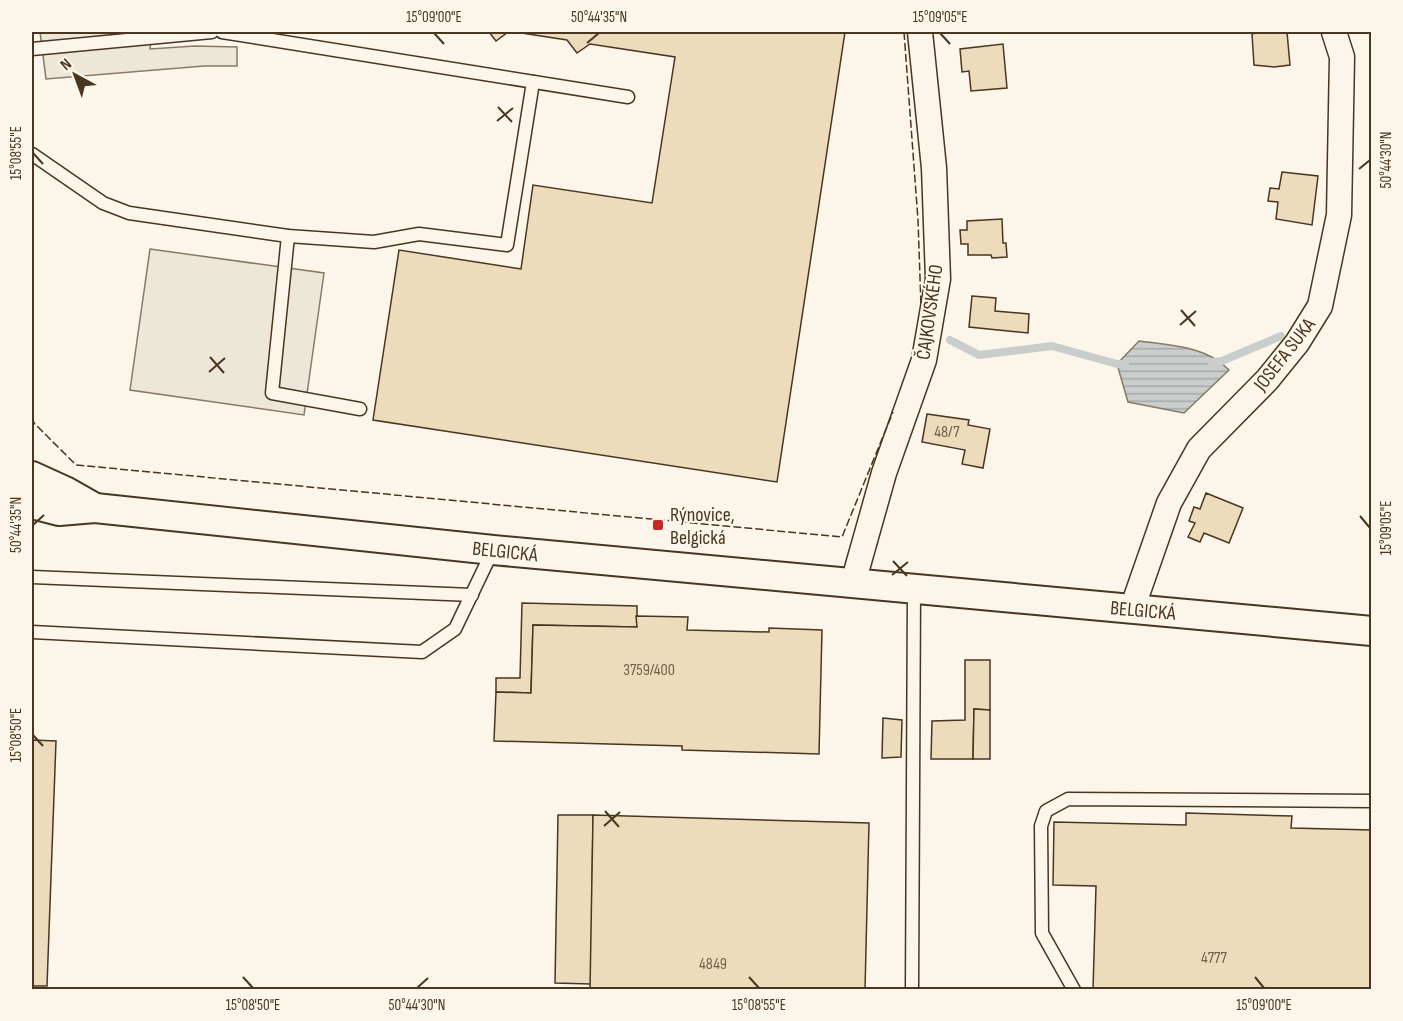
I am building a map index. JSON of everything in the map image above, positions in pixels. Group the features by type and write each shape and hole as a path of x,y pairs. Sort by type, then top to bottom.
{"street":[{"name":"ČAJKOVSKÉHO","path":"853,583 884,473 924,360 938,279 934,168 920,32"},
{"name":"JOSEFA SUKA","path":"1132,609 1169,502 1199,449 1282,362 1320,306 1339,215 1342,57 1334,32"},
{"name":"BELGICKÁ","path":"32,476 95,508"},
{"name":"BELGICKÁ","path":"32,504 59,511 95,508 493,550 1371,631"}],"lane":[{"path":"32,49 88,38 212,32"},
{"path":"222,32 628,97"},
{"path":"32,154 103,203 129,213 288,236 374,242 419,234 507,245 533,82"},
{"path":"288,236 272,393 360,409"},
{"path":"32,632 422,652 455,629 493,550"},
{"path":"32,577 472,595"},
{"path":"912,990 914,589"},
{"path":"1074,990 1042,933 1041,826 1046,811 1068,799 1371,801"}],"shaded area":[{"path":"40,32 152,32 150,49 195,46 237,47 237,66 204,66 46,79"},
{"path":"150,249 324,273 304,415 130,390"},
{"path":"1139,341 1199,351 1220,362 1229,370 1184,413 1128,402 1117,364"}],"building":[{"path":"489,32 508,32 496,41"},
{"path":"515,32 845,32 777,482 373,420 399,250 521,269 533,185 652,203 675,57 590,44 577,53 567,40"},
{"path":"1287,32 1290,65 1274,67 1254,65 1252,34"},
{"path":"1003,44 1007,88 971,91 969,71 962,72 960,49"},
{"path":"1282,172 1318,176 1312,225 1276,219 1278,202 1268,201 1270,188 1279,189"},
{"path":"1002,219 1003,243 1006,243 1007,257 968,255 968,244 961,244 960,230 967,230 967,221"},
{"path":"972,296 996,298 995,311 1029,314 1028,333 969,327"},
{"path":"927,414 969,420 968,425 990,429 983,468 962,464 965,450 922,442"},
{"path":"1206,493 1243,508 1229,543 1204,533 1200,542 1188,537 1195,523 1189,521 1194,507 1200,509"},
{"path":"522,603 637,606 637,627 533,625 531,693 496,692 496,678 520,678"},
{"path":"636,616 688,617 687,630 769,632 769,628 822,630 819,754 682,750 682,746 494,741 496,692 531,693 533,625 637,627"},
{"path":"965,660 990,660 990,710 974,709 973,759 931,759 932,721 965,720"},
{"path":"974,709 990,710 990,759 973,759"},
{"path":"883,718 902,720 901,757 882,758"},
{"path":"32,740 56,741 47,986 32,986"},
{"path":"1186,813 1292,816 1291,828 1372,830 1372,990 1093,990 1096,886 1053,885 1054,822 1186,825"},
{"path":"558,815 593,815 591,984 555,983"},
{"path":"593,815 869,823 865,990 590,990"}],"waterway":[{"path":"1212,362 1222,361 1281,336"},
{"path":"950,340 979,355 1052,346 1117,364 1125,364"}],"fence":[{"path":"904,32 918,220 921,306"},
{"path":"32,417 34,423 76,465 842,537 893,412"}],"place":[{"name":"Rýnovice, Belgická","path":"658,525"}]}
